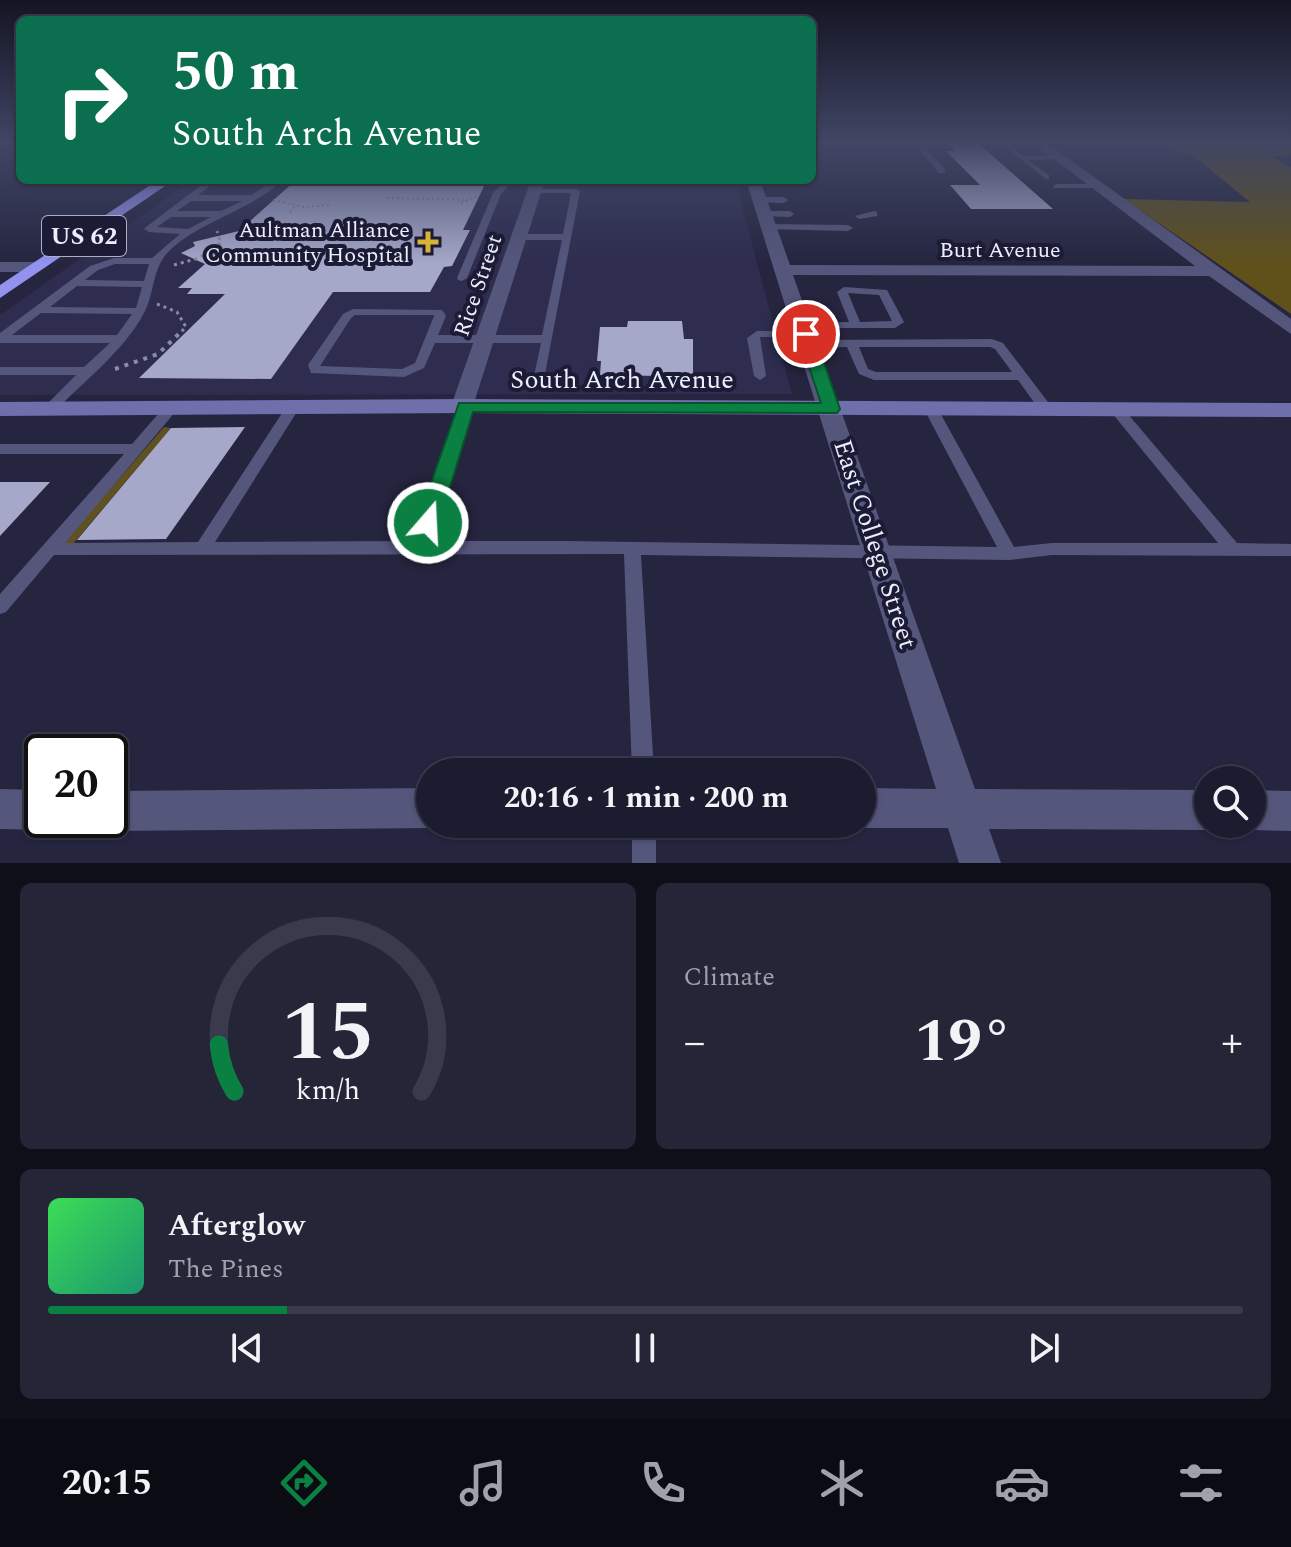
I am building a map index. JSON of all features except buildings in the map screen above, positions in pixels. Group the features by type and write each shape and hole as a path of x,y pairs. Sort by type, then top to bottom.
{"highway":[{"name":"US 62","path":"0,293 161,184"}],"street":[{"path":"1094,183 1291,328"},
{"name":"Rice Street","path":"464,406 536,186"},
{"name":"East College Street","path":"770,206 784,270 980,863"},
{"path":"0,267 37,267"},
{"name":"Burt Avenue","path":"784,270 1215,271"},
{"name":"South Arch Avenue","path":"0,409 464,406 1291,410"},
{"path":"128,811 416,808"},
{"path":"876,808 1194,810"},
{"path":"0,809 24,810"}],"lane":[{"path":"193,232 149,229 208,184"},
{"path":"49,409 120,339 140,311 155,261 173,242 258,198 275,184"},
{"path":"462,278 497,193 506,184"},
{"path":"536,186 576,191 540,376"},
{"path":"1057,186 1098,186"},
{"path":"189,198 258,198"},
{"path":"770,206 848,228"},
{"path":"168,214 229,214"},
{"path":"859,216 874,214"},
{"path":"518,237 567,237"},
{"path":"0,339 103,263 155,261"},
{"path":"73,283 148,284"},
{"path":"760,376 753,338 757,334 806,334 856,325 895,325 898,322 883,292 842,292 856,325"},
{"path":"38,310 140,311"},
{"path":"353,312 438,312 440,316 431,339 420,365 404,373 315,370 314,365 347,316 353,312"},
{"path":"806,334 852,344 992,343 999,346 1046,409"},
{"path":"0,339 120,339"},
{"path":"431,339 547,339"},
{"path":"852,344 863,371 874,376 1021,376"},
{"path":"0,371 87,371"},
{"path":"420,548 464,406"},
{"path":"202,549 293,407"},
{"path":"0,607 171,408"},
{"path":"931,409 1009,554"},
{"path":"1117,410 1233,550"},
{"path":"0,449 136,449"},
{"path":"632,548 642,758"},
{"path":"50,549 632,548 1009,554 1052,549 1291,550"},
{"path":"644,838 644,863"}],"path":[{"path":"271,194 276,202 329,205"},
{"path":"387,198 468,200"},
{"path":"290,212 296,205"},
{"path":"194,259 221,243 221,235"}],"shaded area":[{"path":"1227,183 1291,183 1291,314 1124,199 1250,202"},
{"name":"Aultman Alliance Community Hospital","path":"186,184 736,184 792,394 0,395 0,315"},
{"path":"164,427 171,428 73,544 59,548"}],"place":[{"name":"Aultman Alliance Community Hospital","path":"428,242"}],"route":[{"path":"428,523 466,406 831,409 806,334"}]}
